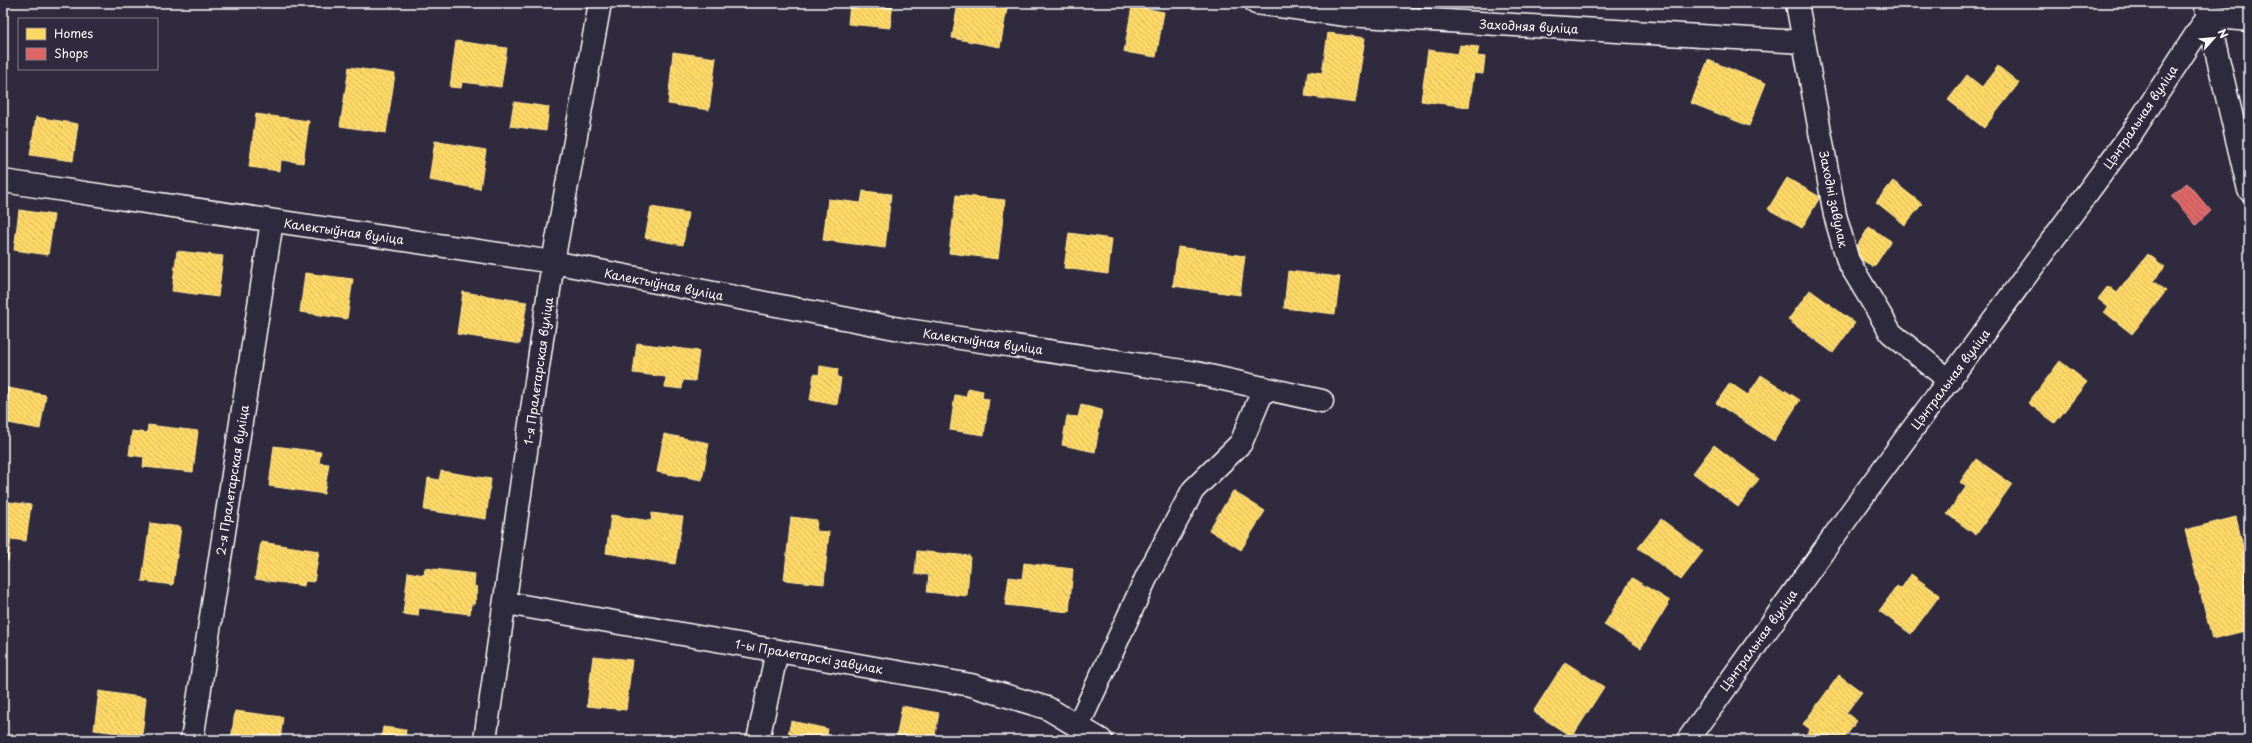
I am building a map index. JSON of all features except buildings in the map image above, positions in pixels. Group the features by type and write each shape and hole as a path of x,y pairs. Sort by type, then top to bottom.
{"street":[{"name":"1-я Пралетарская вуліца","path":"485,740 506,603 553,262 600,3"},
{"name":"Заходняя вуліца","path":"1256,3 1346,15 1803,42"},
{"name":"Заходні завулак","path":"1797,3 1835,215 1848,261 1891,333 1950,380"},
{"path":"2249,20 2207,10 2249,190"},
{"name":"Цэнтральная вуліца","path":"1688,740 1847,517 2133,131 2207,10"},
{"name":"Калектыўная вуліца","path":"3,181 553,262 900,329 1196,373 1322,401"},
{"name":"2-я Пралетарская вуліца","path":"192,740 272,221"},
{"path":"1078,726 1147,576 1193,490 1241,443 1264,388"},
{"name":"1-ы Пралетарскі завулак","path":"506,603 971,685 1047,708 1101,740"},
{"path":"758,740 777,651"}]}
